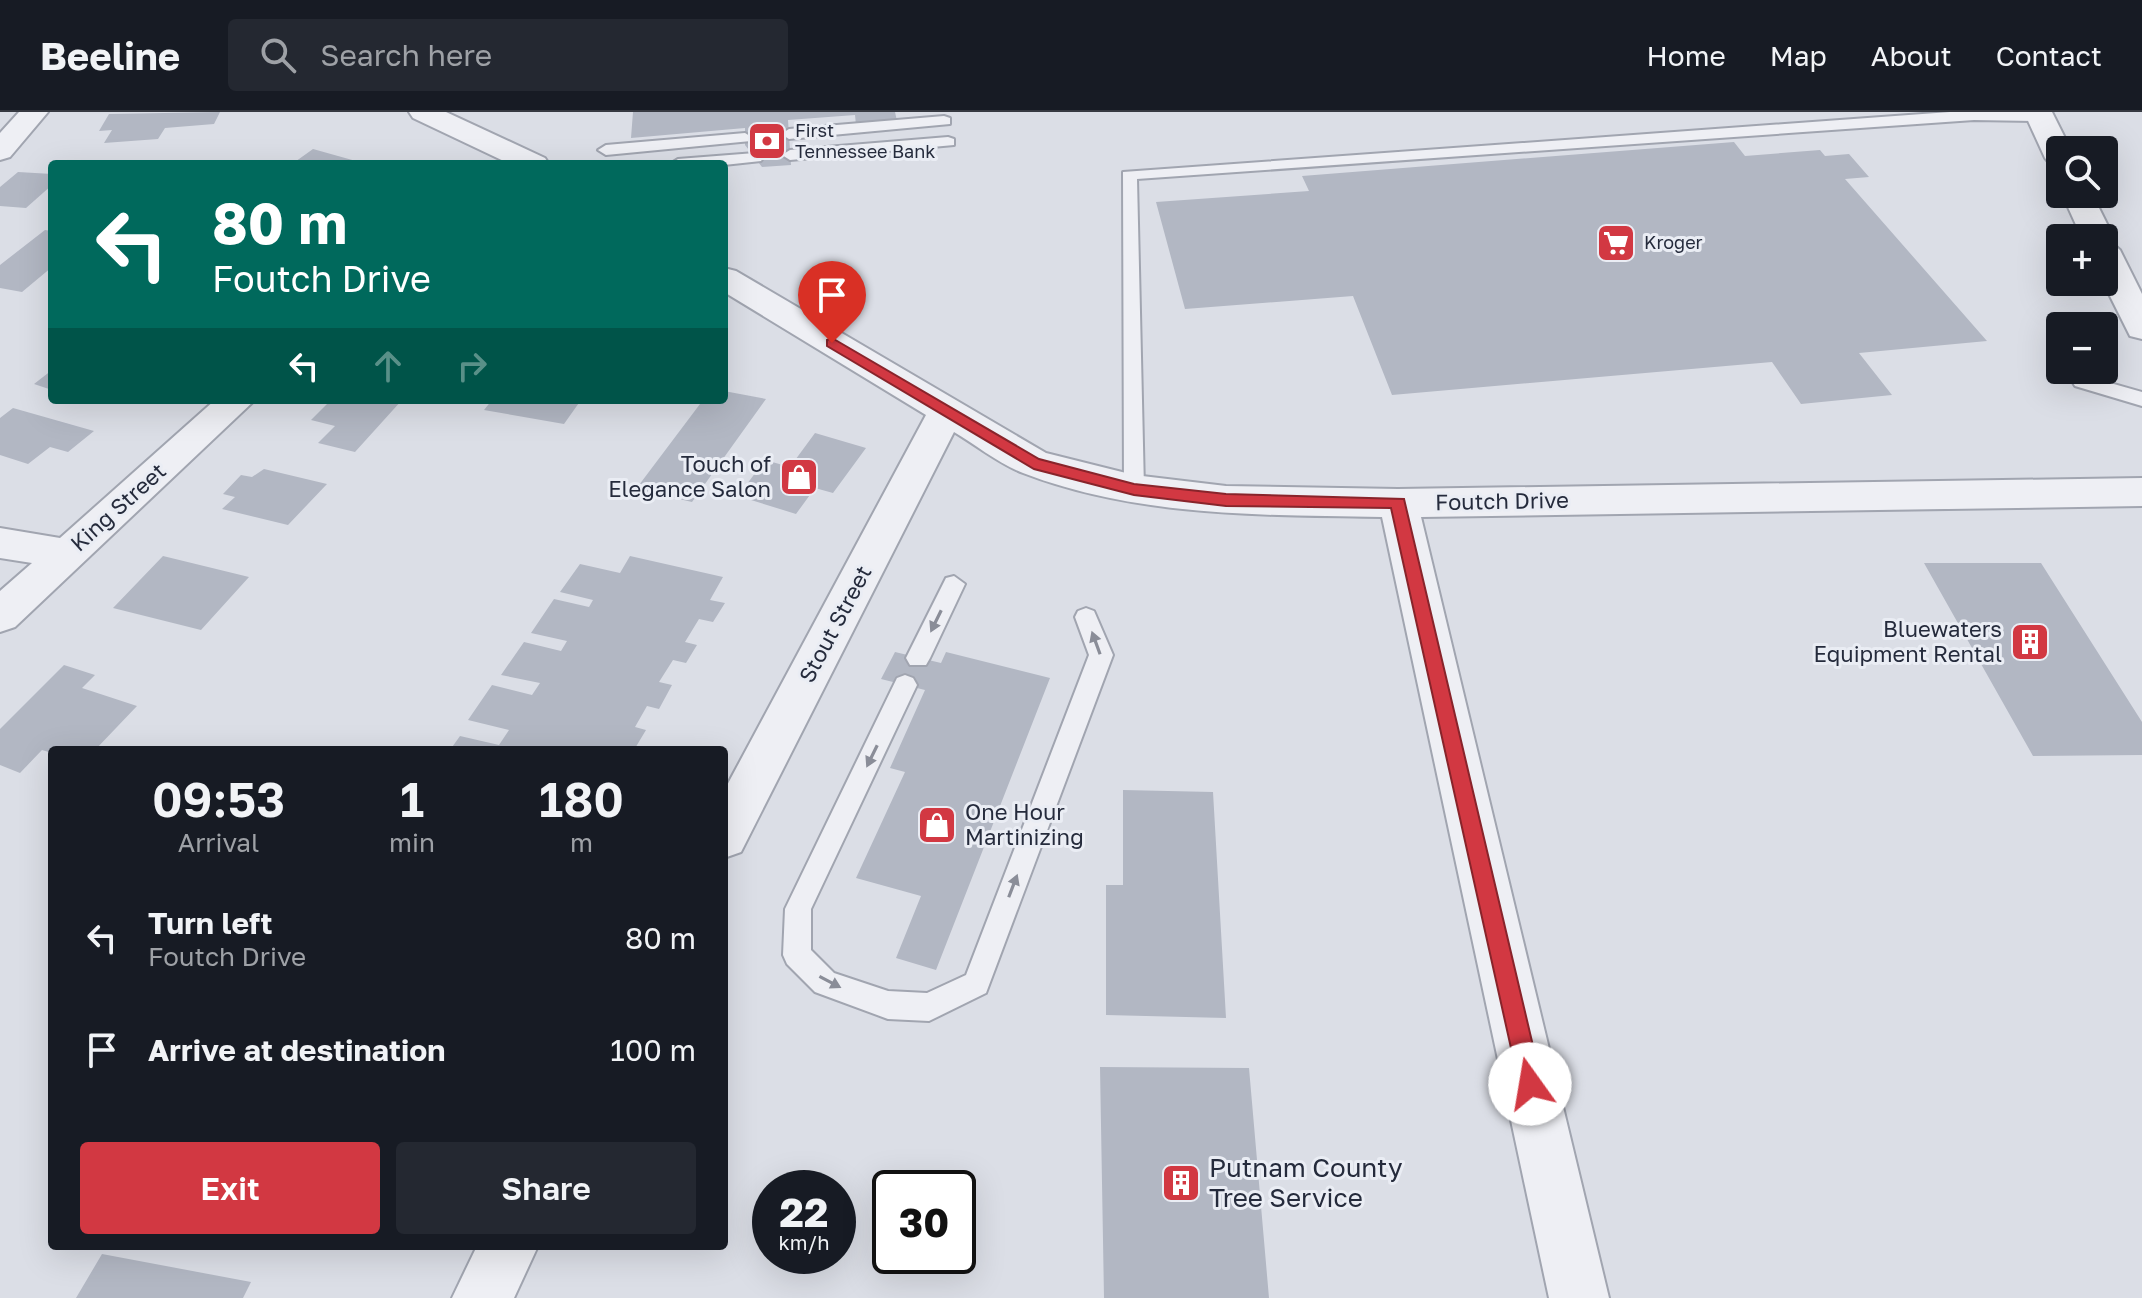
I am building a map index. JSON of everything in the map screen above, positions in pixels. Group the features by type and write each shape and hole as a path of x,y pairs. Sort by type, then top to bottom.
{"street":[{"path":"0,151 34,112"},
{"path":"423,112 454,118 515,160"},
{"path":"2039,114 2050,136"},
{"path":"2118,279 2142,328"},
{"name":"Foutch Drive","path":"728,280 1034,463 1134,489 1226,500 1398,503 2142,492"},
{"name":"King Street","path":"0,616 233,404"},
{"name":"Stout Street","path":"728,829 946,412"},
{"path":"1398,503 1579,1298"},
{"path":"0,543 66,554"},
{"path":"482,1298 507,1250"}],"lane":[{"path":"1134,489 1129,175 1974,115 2039,114"},
{"path":"790,144 946,131"},
{"path":"606,150 749,148"},
{"path":"622,158 749,148"},
{"path":"696,160 749,148"},
{"path":"2092,384 2142,399"},
{"path":"918,658 954,584"},
{"path":"905,685 798,909 797,955 825,983 888,1005 929,1007 976,984 1101,655 1086,617"}],"building":[{"path":"220,112 214,124 165,128 158,139 104,143 112,130 99,131 109,114"},
{"name":"First Tennessee Bank","path":"633,112 895,112 897,121 856,125 855,115 788,120 791,165 762,167 745,145 745,128 631,138"},
{"name":"Kroger","path":"1734,142 1745,156 1820,150 1825,156 1849,154 1869,177 1845,179 1987,341 1859,353 1892,395 1801,404 1772,362 1392,395 1353,296 1185,309 1156,202 1309,191 1302,176"},
{"path":"313,149 352,160 298,160"},
{"path":"18,172 48,174 48,189 26,208 0,206 0,187"},
{"path":"48,230 48,270 22,292 0,288 0,265"},
{"path":"48,373 48,389 34,384"},
{"path":"728,392 766,399 692,502 636,489 700,404 728,404"},
{"path":"327,404 398,404 355,452 318,443 335,426 311,420"},
{"path":"489,404 578,404 564,424 484,410"},
{"path":"13,408 94,431 68,452 50,447 28,464 0,455 0,418"},
{"name":"Touch of Elegance Salon","path":"815,433 866,448 833,493 815,488 796,514 738,496 765,460 790,467"},
{"path":"264,469 327,484 288,525 222,509 235,497 223,494 241,475 252,477"},
{"path":"163,556 249,577 201,630 113,608"},
{"path":"630,556 723,577 710,600 725,603 713,622 699,619 685,642 697,645 686,663 673,660 659,682 672,685 659,709 647,706 635,727 646,730 636,746 453,746 460,736 499,745 509,730 468,720 492,685 532,695 540,683 501,675 524,642 561,651 567,641 531,633 554,599 589,607 593,600 560,592 580,564 620,573"},
{"name":"Bluewaters Equipment Rental","path":"1924,563 2041,563 2142,722 2142,755 2033,756"},
{"name":"One Hour Martinizing","path":"895,652 941,663 946,652 1050,678 936,970 896,958 921,896 856,878 905,772 890,768 925,690 881,679"},
{"path":"64,665 95,675 82,688 137,706 99,746 48,746 48,752 42,750 20,773 0,765 0,729"},
{"path":"1123,790 1213,792 1226,1018 1106,1015 1106,885 1123,885"},
{"name":"Putnam County Tree Service","path":"1100,1067 1249,1068 1269,1298 1104,1298"},
{"path":"102,1254 251,1282 243,1298 76,1298"}],"place":[{"name":"First Tennessee Bank","path":"767,141"},
{"name":"Kroger","path":"1616,243"},
{"name":"Touch of Elegance Salon","path":"799,477"},
{"name":"Bluewaters Equipment Rental","path":"2030,642"},
{"name":"One Hour Martinizing","path":"937,825"},
{"name":"Putnam County Tree Service","path":"1181,1183"}],"route":[{"path":"832,343 1034,463 1134,489 1226,500 1398,503 1530,1084"}]}
